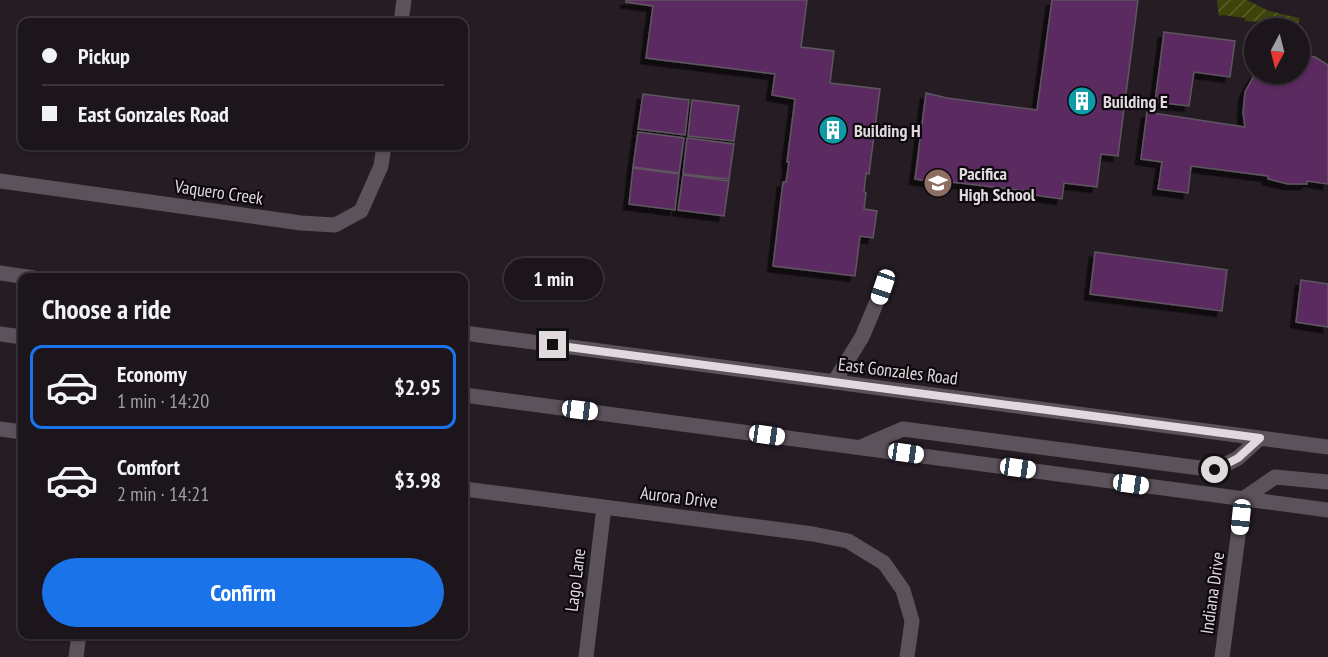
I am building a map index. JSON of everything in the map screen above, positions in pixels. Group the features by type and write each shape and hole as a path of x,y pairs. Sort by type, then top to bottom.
{"main road":[{"path":"402,18 404,0"},
{"name":"Vaquero Creek","path":"0,181 301,223 335,225 361,211 381,166 383,150"},
{"path":"0,273 18,276"},
{"path":"834,382 862,337 883,287"},
{"path":"0,334 18,336"},
{"name":"East Gonzales Road","path":"468,334 1328,447"},
{"path":"468,396 1328,510"},
{"path":"0,429 18,431"},
{"path":"861,447 903,429 1215,470 1238,458 1260,438"},
{"path":"1244,499 1275,477 1328,482"},
{"name":"Aurora Drive","path":"468,490 813,534 848,542 884,563 903,590 912,621 907,657"},
{"name":"Indiana Drive","path":"1222,657 1244,499"},
{"name":"Lago Lane","path":"586,657 604,507"},
{"path":"76,657 78,639"}],"green space":[{"path":"1217,0 1247,0 1269,11 1299,18 1245,18 1221,15 1219,17"}],"building":[{"name":"Building H","path":"626,0 807,0 801,47 834,51 830,83 880,89 869,174 866,173 864,192 866,193 864,209 877,211 873,238 860,236 855,276 773,266 783,182 786,182 789,162 787,162 795,99 772,95 775,74 646,58 653,6 626,2"},
{"name":"Building E","path":"1052,0 1138,0 1118,156 1101,154 1097,187 1064,183 1062,199 1026,194 1027,191 915,179 926,93 1037,110"},
{"path":"1164,32 1235,41 1230,77 1194,72 1189,106 1155,102"},
{"path":"1310,56 1328,65 1328,184 1307,181 1307,184 1288,184 1268,179 1268,176 1191,166 1188,193 1158,189 1162,162 1141,159 1147,112 1245,127 1243,113 1245,92 1249,84 1310,84"},
{"path":"643,94 689,100 685,135 638,129"},
{"path":"692,100 739,106 734,141 688,136"},
{"path":"638,132 684,138 679,173 633,167"},
{"path":"687,138 734,144 729,179 683,174"},
{"path":"633,168 679,174 675,210 629,204"},
{"path":"683,175 729,181 724,216 678,210"},
{"path":"1095,252 1227,270 1222,311 1090,294"},
{"path":"1301,280 1328,284 1328,327 1296,322"}],"place":[{"name":"Building E","path":"1082,101"},
{"name":"Building H","path":"833,130"},
{"name":"Pacifica High School","path":"938,183"}],"route":[{"path":"553,345 1260,438 1238,458 1215,470"}]}
